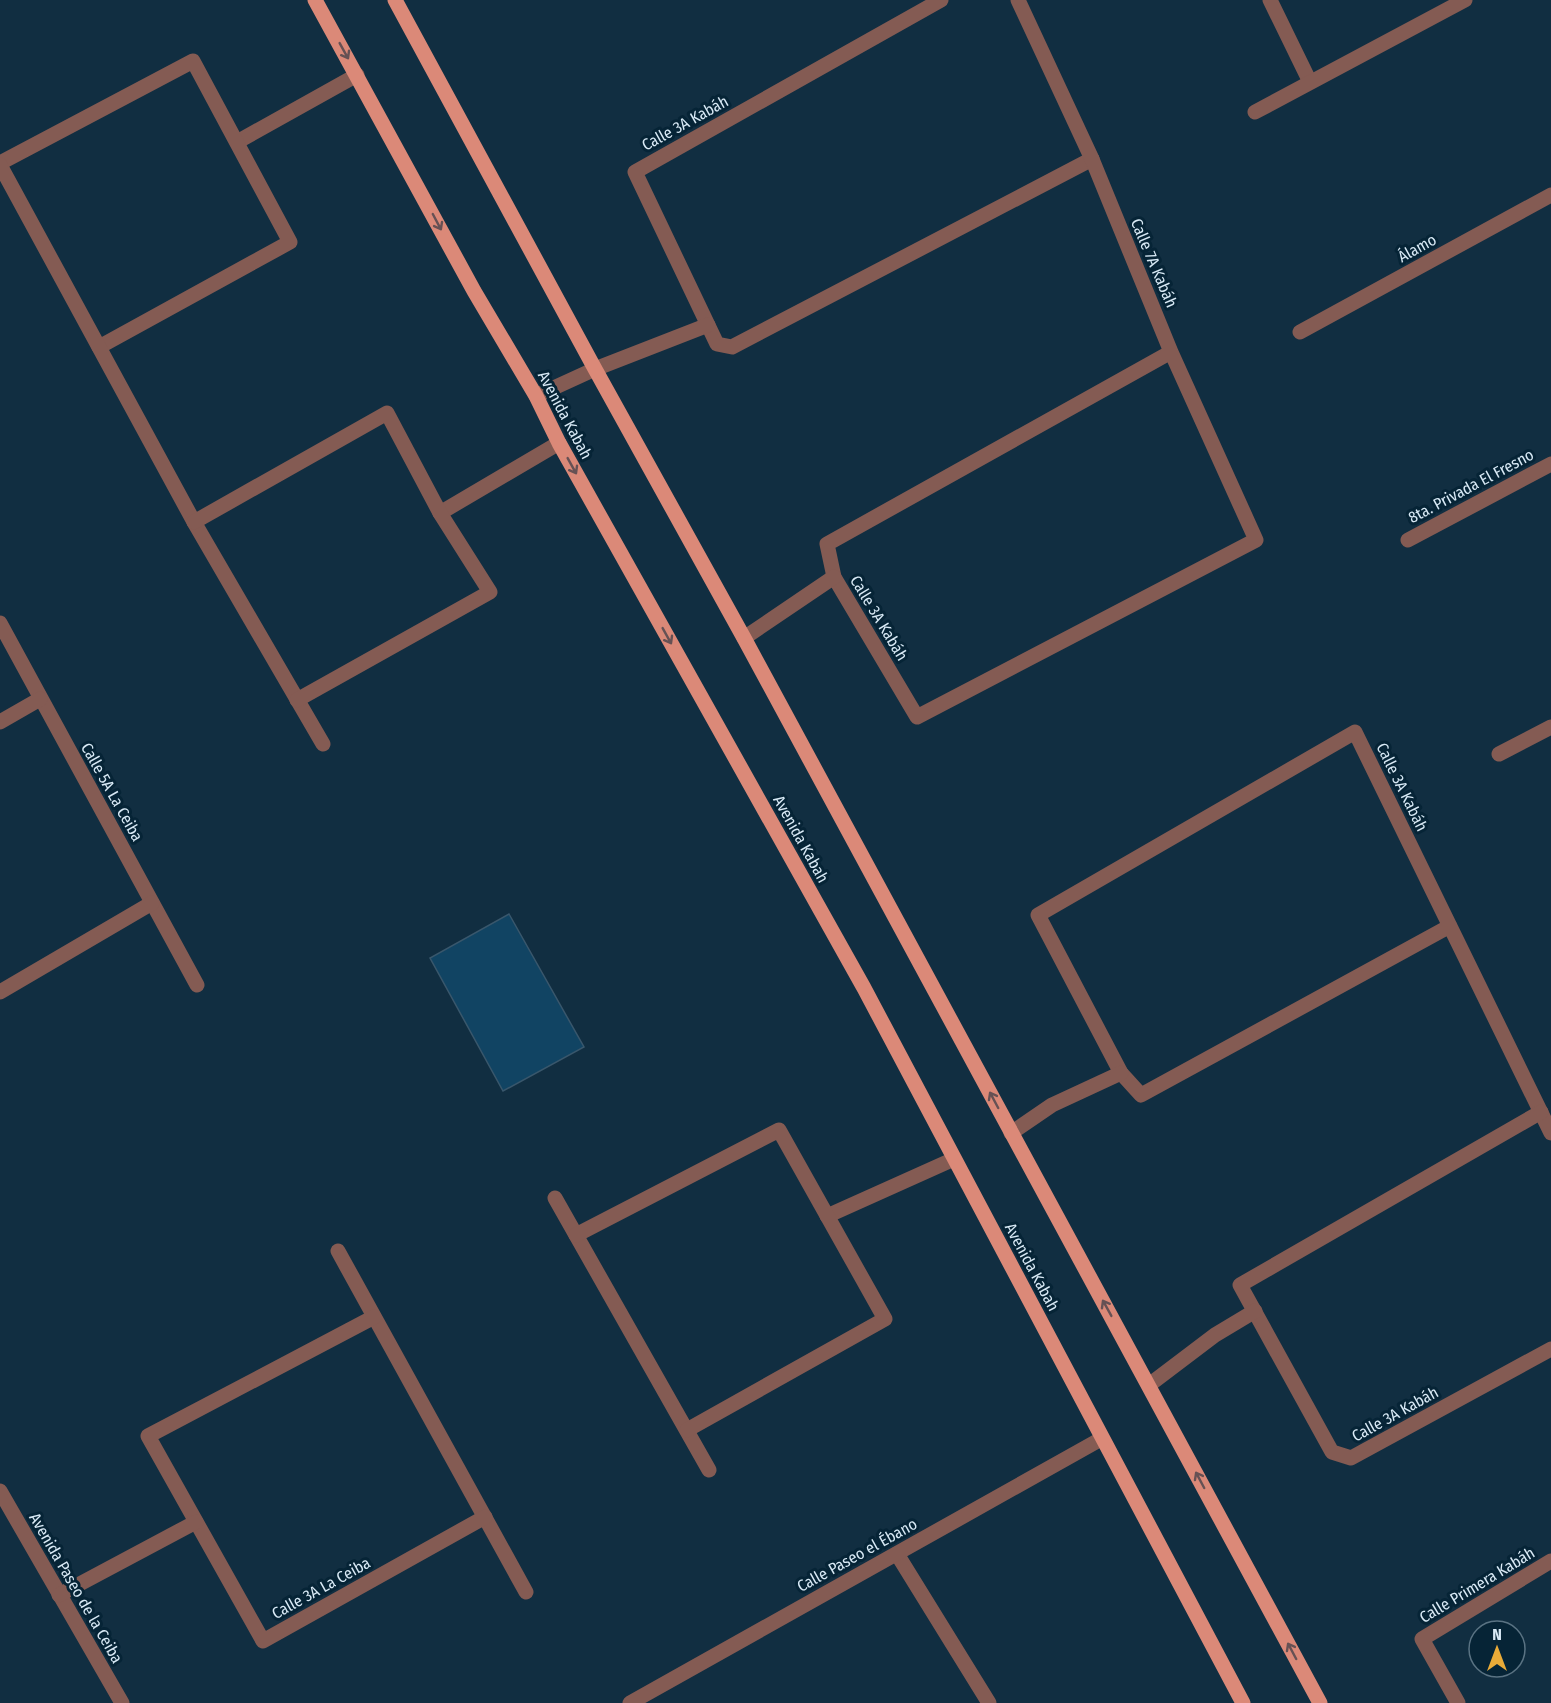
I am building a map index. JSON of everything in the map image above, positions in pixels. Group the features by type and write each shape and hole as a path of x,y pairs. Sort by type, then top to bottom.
{"main road":[{"name":"Avenida Kabah","path":"315,0 474,291 536,396 559,443 858,977 1243,1703"},
{"path":"395,0 744,638 1320,1703"}],"street":[{"name":"Calle 3A Kabáh","path":"941,0 635,172 717,344 732,347 1092,159"},
{"name":"Calle 7A Kabáh","path":"1018,0 1092,159 1171,352 1256,540"},
{"path":"1270,0 1310,82"},
{"path":"1255,112 1465,0"},
{"path":"99,347 290,242 193,61 0,164 99,347 194,522 323,744"},
{"path":"237,142 357,75"},
{"name":"Álamo","path":"1300,332 1551,195"},
{"path":"536,396 595,369 708,325"},
{"name":"Calle 3A Kabáh","path":"1171,352 827,544 834,577 917,717 1256,540"},
{"path":"194,522 387,413 440,513 490,592 297,700"},
{"path":"440,513 559,443"},
{"name":"8ta. Privada El Fresno","path":"1408,540 1551,464"},
{"path":"744,638 834,577"},
{"name":"Calle 5A La Ceiba","path":"0,623 197,985"},
{"path":"0,722 40,699"},
{"path":"1499,754 1551,727"},
{"name":"Calle 3A Kabáh","path":"1450,926 1141,1095 1121,1073 1038,915 1354,732 1450,926 1551,1133"},
{"path":"0,992 152,903"},
{"path":"1011,1133 1052,1105 1121,1073"},
{"name":"Calle 3A Kabáh","path":"1541,1112 1240,1285 1332,1452 1351,1458 1551,1349"},
{"path":"576,1235 779,1130 885,1319 687,1430"},
{"path":"827,1216 954,1159"},
{"path":"555,1198 709,1470"},
{"path":"338,1251 526,1592"},
{"path":"1149,1385 1215,1335 1255,1311"},
{"name":"Calle 3A La Ceiba","path":"374,1317 148,1436 263,1641 485,1517"},
{"name":"Calle Paseo el Ébano","path":"630,1703 1101,1439"},
{"name":"Avenida Paseo de la Ceiba","path":"0,1491 122,1703"},
{"path":"59,1595 196,1522"},
{"path":"897,1554 989,1703"},
{"name":"Calle Primera Kabáh","path":"1458,1703 1422,1639 1551,1561"}],"building":[{"path":"509,914 584,1047 503,1091 430,958"}]}
